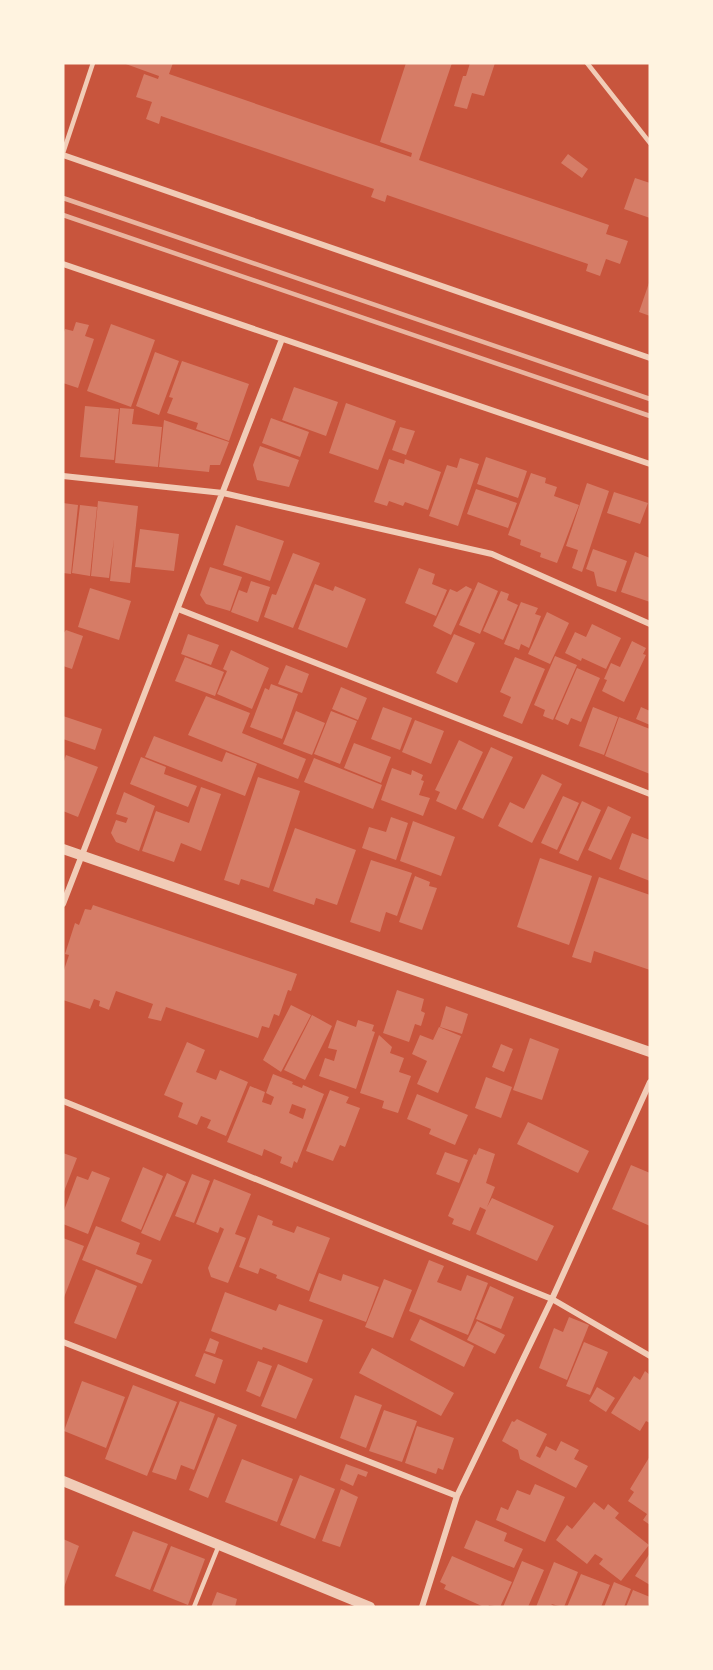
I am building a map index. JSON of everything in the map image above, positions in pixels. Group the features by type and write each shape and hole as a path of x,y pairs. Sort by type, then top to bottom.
{"street":[{"path":"63,154 650,358"},
{"path":"63,264 650,464"},
{"path":"63,904 282,339"},
{"path":"63,476 223,493 492,554 650,624"},
{"path":"178,609 650,794"},
{"path":"63,849 650,1052"},
{"path":"422,1607 457,1496 552,1299 650,1082"},
{"path":"63,1101 552,1299 650,1356"},
{"path":"63,1342 457,1496"},
{"path":"63,1481 370,1607"}],"lane":[{"path":"63,154 93,63"},
{"path":"587,63 650,143"},
{"path":"194,1607 219,1544"}],"building":[{"path":"123,63 173,63 169,74 411,157 412,153 380,142 406,63 452,63 419,160 609,225 606,234 628,241 620,264 606,259 600,276 586,271 588,264 387,195 385,202 371,197 374,189 161,116 159,124 146,119 152,102 136,97 144,74 158,79 159,76"},
{"path":"470,63 495,63 484,96 472,93 467,109 454,106 463,76 466,76"},
{"path":"568,154 588,169 582,178 561,163"},
{"path":"635,178 650,183 650,218 624,209"},
{"path":"650,280 650,316 639,312"},
{"path":"76,322 89,325 85,336 94,339 78,388 63,383 63,334 65,329 73,331"},
{"path":"111,324 155,340 131,407 87,391"},
{"path":"155,352 179,361 159,415 136,406"},
{"path":"182,361 249,384 229,441 196,429 198,423 167,413 173,398 169,397"},
{"path":"294,387 338,402 326,436 282,420"},
{"path":"346,403 396,421 378,470 329,453"},
{"path":"85,406 119,409 114,460 80,457"},
{"path":"120,408 134,409 132,424 162,427 158,467 115,463"},
{"path":"271,418 309,432 300,457 262,443"},
{"path":"164,420 229,442 220,465 210,465 209,472 159,467"},
{"path":"400,427 415,431 406,455 392,450"},
{"path":"260,446 299,460 289,487 257,480 253,465"},
{"path":"486,457 527,471 518,498 477,484"},
{"path":"460,458 479,464 458,526 429,516 447,465 457,468"},
{"path":"389,459 404,464 405,459 441,472 428,510 405,502 403,506 389,501 387,506 374,502"},
{"path":"531,473 546,478 545,483 557,487 554,496 579,505 557,563 540,557 541,553 520,545 521,540 508,535"},
{"path":"587,483 609,491 582,572 572,568 578,550 566,546"},
{"path":"476,489 517,503 508,528 467,514"},
{"path":"614,492 648,503 640,524 607,513"},
{"path":"98,501 138,506 130,583 110,581 114,539 109,578 91,576"},
{"path":"63,503 78,505 71,574 63,573"},
{"path":"80,505 97,507 90,576 72,573"},
{"path":"236,525 284,541 270,581 223,565"},
{"path":"140,529 179,534 174,571 135,567"},
{"path":"593,549 627,561 616,592 597,586 594,572 586,569"},
{"path":"635,552 650,558 650,602 621,592"},
{"path":"293,553 320,563 293,628 264,617 272,594 276,595"},
{"path":"210,567 242,577 230,611 206,604 200,595"},
{"path":"419,568 435,574 432,584 447,590 436,616 405,603"},
{"path":"251,581 270,587 258,622 231,612 239,590 247,593"},
{"path":"478,582 498,591 480,634 459,625"},
{"path":"315,584 333,591 335,586 366,599 347,648 298,629"},
{"path":"466,586 472,589 451,635 433,626 450,589 457,592"},
{"path":"90,588 131,601 119,640 78,627"},
{"path":"501,591 509,594 507,600 518,605 503,640 483,631"},
{"path":"521,602 538,608 535,614 541,616 529,648 521,644 519,650 504,644"},
{"path":"547,612 569,623 550,664 528,654"},
{"path":"592,624 621,638 606,669 565,653 575,632 586,637"},
{"path":"66,630 83,636 72,669 63,666 63,634"},
{"path":"188,634 219,645 211,665 181,654"},
{"path":"454,634 475,643 457,683 436,673"},
{"path":"632,641 646,648 643,654 646,655 624,702 602,691 611,663 620,667"},
{"path":"231,650 269,668 252,709 217,694 227,671 223,669"},
{"path":"555,656 577,665 553,720 543,716 545,710 534,705"},
{"path":"185,657 224,672 215,696 175,681"},
{"path":"515,657 545,669 522,724 503,716 511,697 500,692"},
{"path":"286,665 309,674 302,693 278,684"},
{"path":"577,668 600,678 581,722 571,718 568,725 555,719"},
{"path":"271,684 298,694 282,739 250,727 265,688 269,690"},
{"path":"341,687 367,698 358,720 332,709"},
{"path":"206,696 250,713 242,733 306,759 298,779 188,735"},
{"path":"383,707 412,718 400,750 371,739"},
{"path":"593,707 618,717 604,755 579,746"},
{"path":"641,707 650,711 650,725 636,719"},
{"path":"296,711 325,723 312,755 283,744"},
{"path":"331,711 357,721 340,764 314,754"},
{"path":"63,716 102,729 95,750 63,739"},
{"path":"619,717 650,729 650,774 605,756"},
{"path":"415,720 444,731 431,764 402,752"},
{"path":"154,736 222,762 226,752 257,764 245,796 145,757"},
{"path":"459,740 483,752 456,810 436,801 440,792 435,790"},
{"path":"354,743 391,757 381,783 344,768"},
{"path":"491,747 513,757 483,819 462,809"},
{"path":"66,755 98,767 78,817 63,811 63,764"},
{"path":"141,757 166,767 164,774 197,786 188,807 130,784"},
{"path":"314,758 382,785 373,809 304,782"},
{"path":"392,768 411,775 412,770 423,775 421,780 424,781 419,795 430,798 423,816 381,800"},
{"path":"542,774 562,784 532,843 498,826 510,802 524,809"},
{"path":"258,777 300,791 269,888 241,879 239,885 224,880"},
{"path":"201,787 221,794 201,851 181,843 174,862 142,851 156,811 189,823"},
{"path":"124,792 155,806 139,851 116,842 111,833 116,820 126,823 128,818 116,814"},
{"path":"563,796 579,803 557,850 541,843"},
{"path":"582,801 601,810 578,861 559,853"},
{"path":"608,806 631,817 611,860 588,850"},
{"path":"391,817 408,823 396,860 362,848 369,827 386,832"},
{"path":"413,821 455,837 441,876 400,861"},
{"path":"295,828 356,850 337,905 316,898 314,905 273,891"},
{"path":"632,833 650,840 650,881 619,869"},
{"path":"540,858 592,876 569,945 517,927"},
{"path":"371,860 412,873 397,916 386,912 380,932 350,922"},
{"path":"415,876 430,882 429,886 437,888 422,930 399,922"},
{"path":"599,877 650,895 650,970 594,951 591,963 572,957"},
{"path":"93,905 297,974 291,991 288,990 279,1016 274,1014 269,1028 262,1026 258,1038 166,1007 161,1021 148,1018 153,1004 116,991 109,1010 99,1006 100,1001 94,999 90,1009 63,1000 63,973 69,955 65,954 75,923 79,925 85,909 91,910"},
{"path":"397,990 424,999 421,1011 425,1013 421,1026 415,1024 409,1042 383,1033"},
{"path":"291,1005 311,1015 281,1072 263,1060"},
{"path":"446,1006 468,1014 462,1034 440,1027"},
{"path":"312,1015 332,1026 305,1080 284,1070"},
{"path":"337,1020 356,1027 358,1020 374,1025 372,1031 375,1032 356,1089 319,1076 325,1058 334,1061 337,1050 328,1048"},
{"path":"439,1027 461,1036 438,1093 417,1084 427,1061 412,1054 420,1035 433,1040"},
{"path":"379,1035 392,1047 390,1053 404,1058 399,1072 411,1076 398,1113 382,1108 384,1101 360,1093"},
{"path":"530,1038 559,1049 542,1100 513,1090"},
{"path":"187,1042 205,1050 196,1072 216,1080 220,1070 248,1082 226,1136 207,1128 211,1120 201,1116 197,1125 178,1117 183,1103 164,1095"},
{"path":"501,1044 513,1049 504,1072 492,1067"},
{"path":"273,1074 302,1088 303,1085 324,1094 297,1163 294,1161 292,1168 280,1163 282,1157 264,1149 262,1156 227,1142 250,1086 265,1092 262,1102 271,1105 274,1097 266,1093","holes":["292,1104 306,1109 303,1119 289,1113"]},
{"path":"486,1077 512,1087 501,1118 475,1108"},
{"path":"330,1090 349,1097 346,1103 360,1108 345,1147 340,1145 333,1161 306,1151"},
{"path":"417,1094 468,1115 455,1145 429,1134 431,1129 407,1119"},
{"path":"528,1122 589,1151 578,1173 517,1144"},
{"path":"479,1148 495,1154 486,1183 495,1187 487,1207 492,1198 554,1226 537,1261 476,1234 486,1210 480,1207 470,1231 452,1224 454,1219 448,1216 474,1154 476,1155"},
{"path":"445,1152 468,1160 459,1183 436,1174"},
{"path":"63,1153 77,1158 63,1194"},
{"path":"631,1165 650,1173 650,1226 612,1209"},
{"path":"143,1167 163,1176 141,1230 121,1221"},
{"path":"92,1171 110,1178 88,1234 63,1224 63,1213 77,1176 88,1180"},
{"path":"167,1173 186,1182 160,1241 141,1233"},
{"path":"192,1174 210,1181 194,1223 175,1216"},
{"path":"214,1179 251,1194 235,1234 246,1238 228,1283 211,1277 208,1268 224,1229 220,1227 218,1233 196,1224"},
{"path":"258,1215 273,1221 272,1225 294,1233 297,1226 330,1238 309,1291 276,1278 277,1275 260,1268 258,1274 239,1267"},
{"path":"96,1226 140,1243 136,1254 152,1260 142,1284 82,1260"},
{"path":"63,1238 84,1246 63,1300"},
{"path":"429,1260 444,1266 437,1282 461,1291 467,1275 488,1283 468,1335 409,1311"},
{"path":"96,1269 137,1286 116,1339 74,1323"},
{"path":"319,1273 341,1281 343,1274 379,1287 366,1322 309,1301"},
{"path":"384,1279 412,1290 393,1338 365,1327"},
{"path":"490,1286 514,1297 501,1329 476,1319"},
{"path":"225,1292 276,1311 279,1304 323,1320 307,1363 263,1347 262,1350 211,1331"},
{"path":"569,1317 589,1325 567,1380 539,1368 554,1328 563,1332"},
{"path":"420,1319 474,1346 464,1367 410,1340"},
{"path":"477,1321 505,1335 495,1354 467,1340"},
{"path":"210,1338 219,1342 215,1354 205,1351"},
{"path":"584,1342 608,1352 590,1395 566,1386"},
{"path":"372,1348 454,1393 441,1416 359,1373"},
{"path":"204,1353 223,1360 215,1384 195,1376"},
{"path":"258,1361 272,1366 260,1397 246,1391"},
{"path":"278,1364 313,1379 296,1419 261,1406"},
{"path":"645,1371 650,1375 650,1423 646,1421 640,1431 611,1413 634,1376 640,1380"},
{"path":"82,1381 125,1397 106,1448 64,1431"},
{"path":"133,1385 177,1402 147,1476 105,1459"},
{"path":"597,1387 615,1398 606,1412 589,1401"},
{"path":"355,1395 382,1405 366,1448 340,1438"},
{"path":"180,1401 215,1414 194,1470 181,1465 176,1480 152,1472"},
{"path":"384,1410 417,1421 402,1462 369,1451"},
{"path":"218,1417 237,1425 208,1498 189,1490"},
{"path":"517,1419 547,1434 536,1456 540,1458 546,1446 556,1451 561,1441 579,1450 574,1459 588,1466 576,1488 520,1459 518,1450 502,1441 512,1421"},
{"path":"417,1426 454,1438 443,1470 438,1468 436,1474 405,1463"},
{"path":"650,1456 650,1525 643,1520 647,1514 628,1501 634,1492 630,1489"},
{"path":"242,1459 293,1479 277,1522 225,1502"},
{"path":"346,1464 368,1472 366,1477 358,1474 353,1486 340,1480"},
{"path":"300,1475 335,1489 315,1539 280,1525"},
{"path":"535,1484 565,1497 545,1542 496,1520 501,1507 508,1510 517,1490 530,1495"},
{"path":"341,1489 358,1497 340,1547 322,1541"},
{"path":"594,1502 604,1510 608,1504 619,1513 615,1518 649,1545 621,1581 599,1564 603,1559 595,1554 587,1564 556,1540 567,1525 572,1529"},
{"path":"476,1520 507,1533 504,1541 523,1549 514,1568 464,1548"},
{"path":"133,1531 168,1544 150,1590 115,1576"},
{"path":"63,1539 79,1546 63,1590"},
{"path":"171,1546 205,1559 188,1605 153,1591"},
{"path":"650,1553 650,1585 635,1576"},
{"path":"452,1556 512,1582 500,1607 489,1605 484,1607 444,1589 446,1585 440,1582"},
{"path":"522,1561 544,1570 528,1607 503,1607"},
{"path":"554,1562 578,1572 564,1607 551,1604 555,1607 536,1607"},
{"path":"581,1574 610,1585 601,1607 567,1607"},
{"path":"614,1582 631,1589 624,1607 604,1607"},
{"path":"633,1590 650,1597 648,1607 626,1607"},
{"path":"217,1592 237,1599 235,1607 211,1607"}],"railway":[{"path":"63,198 650,399"},
{"path":"63,215 650,416"}]}
